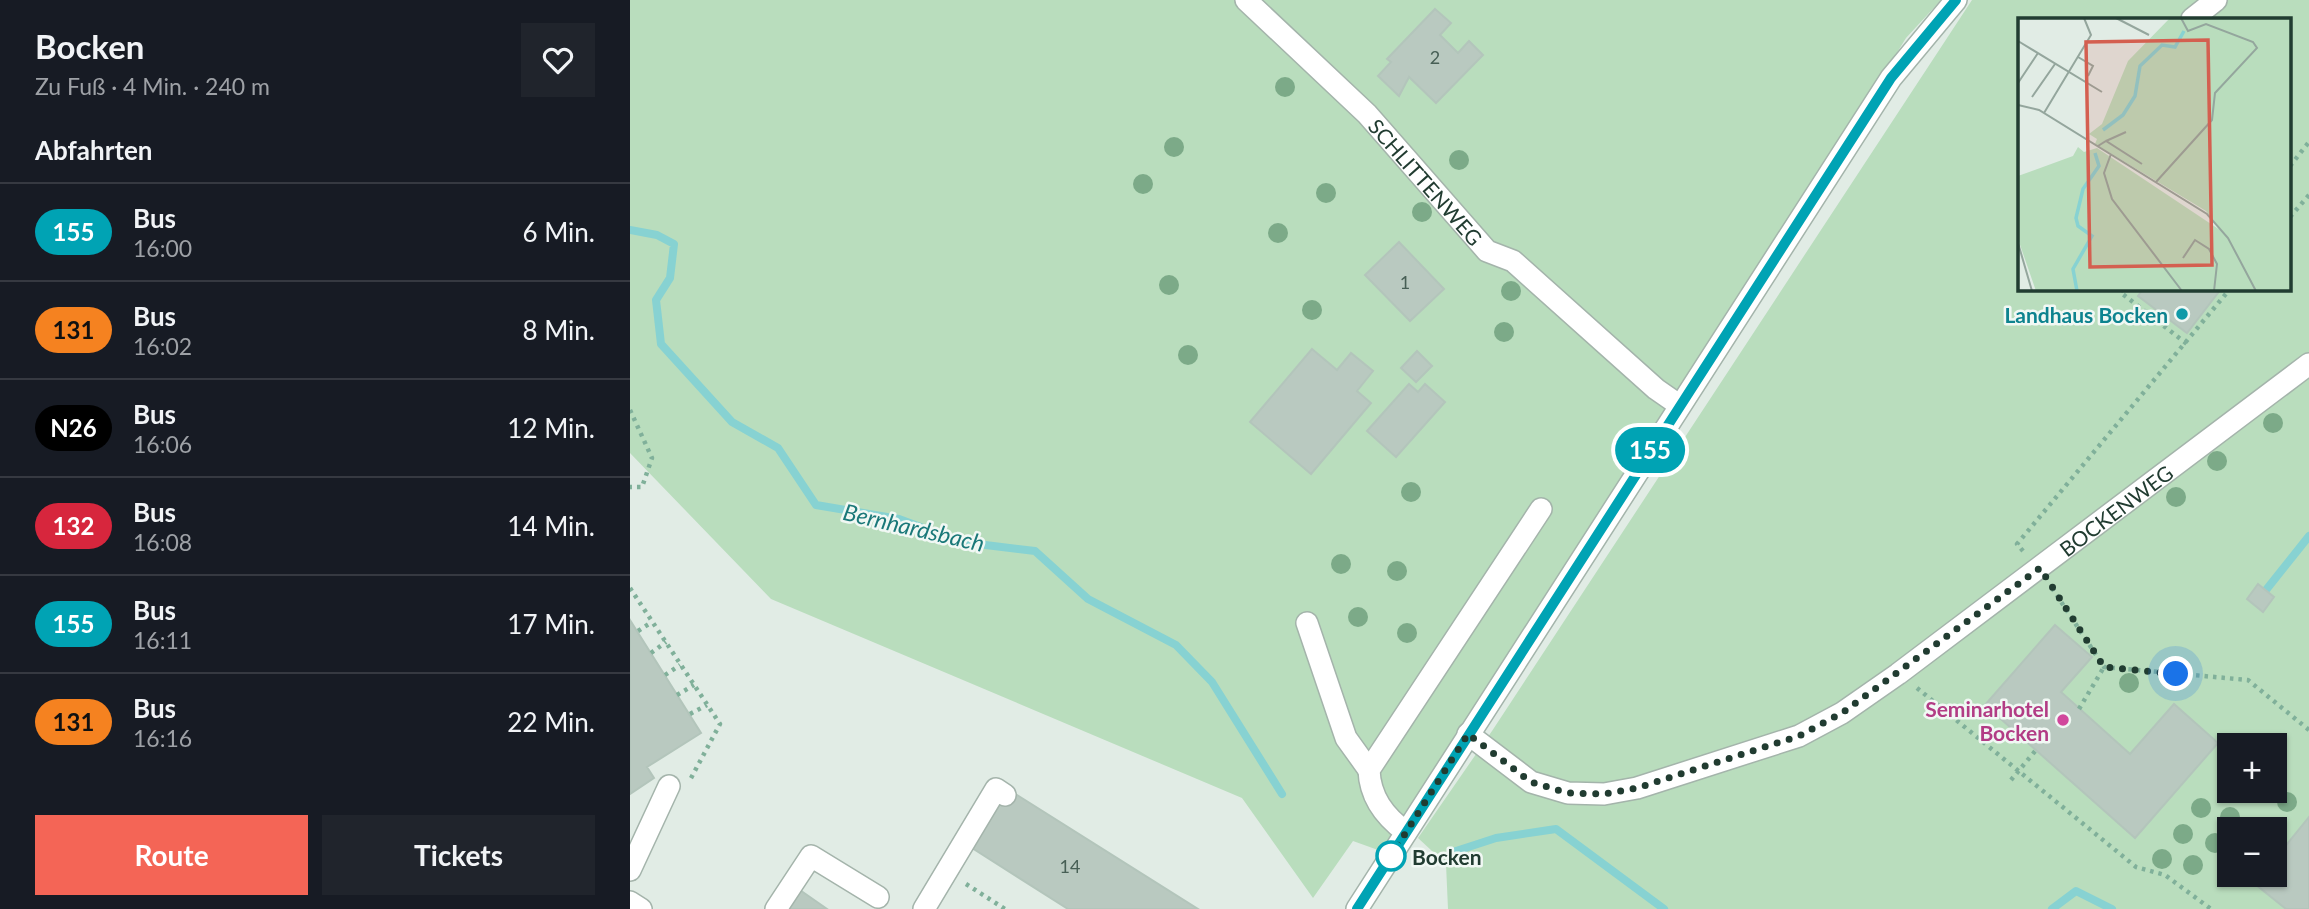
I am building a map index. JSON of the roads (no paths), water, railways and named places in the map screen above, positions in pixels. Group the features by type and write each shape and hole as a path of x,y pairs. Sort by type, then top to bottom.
{"street":[{"name":"SCHLITTENWEG","path":"1246,0 1367,114 1487,251 1513,261 1656,389 1679,405"},
{"path":"1357,909 1891,78 1956,0"},
{"path":"2193,18 2216,0"},
{"name":"BOCKENWEG","path":"1468,734 1531,782 1568,793 1604,794 1637,788 1799,736 1842,713 1898,674 2309,364"},
{"path":"1369,770 1541,509"},
{"path":"1307,623 1346,737 1369,770 1370,788 1388,819 1406,832"},
{"path":"630,870 669,786"},
{"path":"924,909 1000,792"},
{"path":"776,909 811,856 878,897"},
{"path":"630,902 641,909"}],"waterway":[{"name":"Bernhardsbach","path":"630,230 657,235 674,244 670,278 656,300 661,344 732,422 778,448 816,505 899,519 961,542 1035,551 1088,599 1176,645 1212,682 1282,794"},
{"path":"2266,590 2309,536"},
{"path":"1453,852 1496,838 1556,829 1664,909"},
{"path":"2052,909 2076,891 2112,909"}],"place":[{"name":"Landhaus Bocken","path":"2182,314"},
{"name":"Seminarhotel Bocken","path":"2063,720"},
{"name":"Bocken","path":"1391,856"}]}
